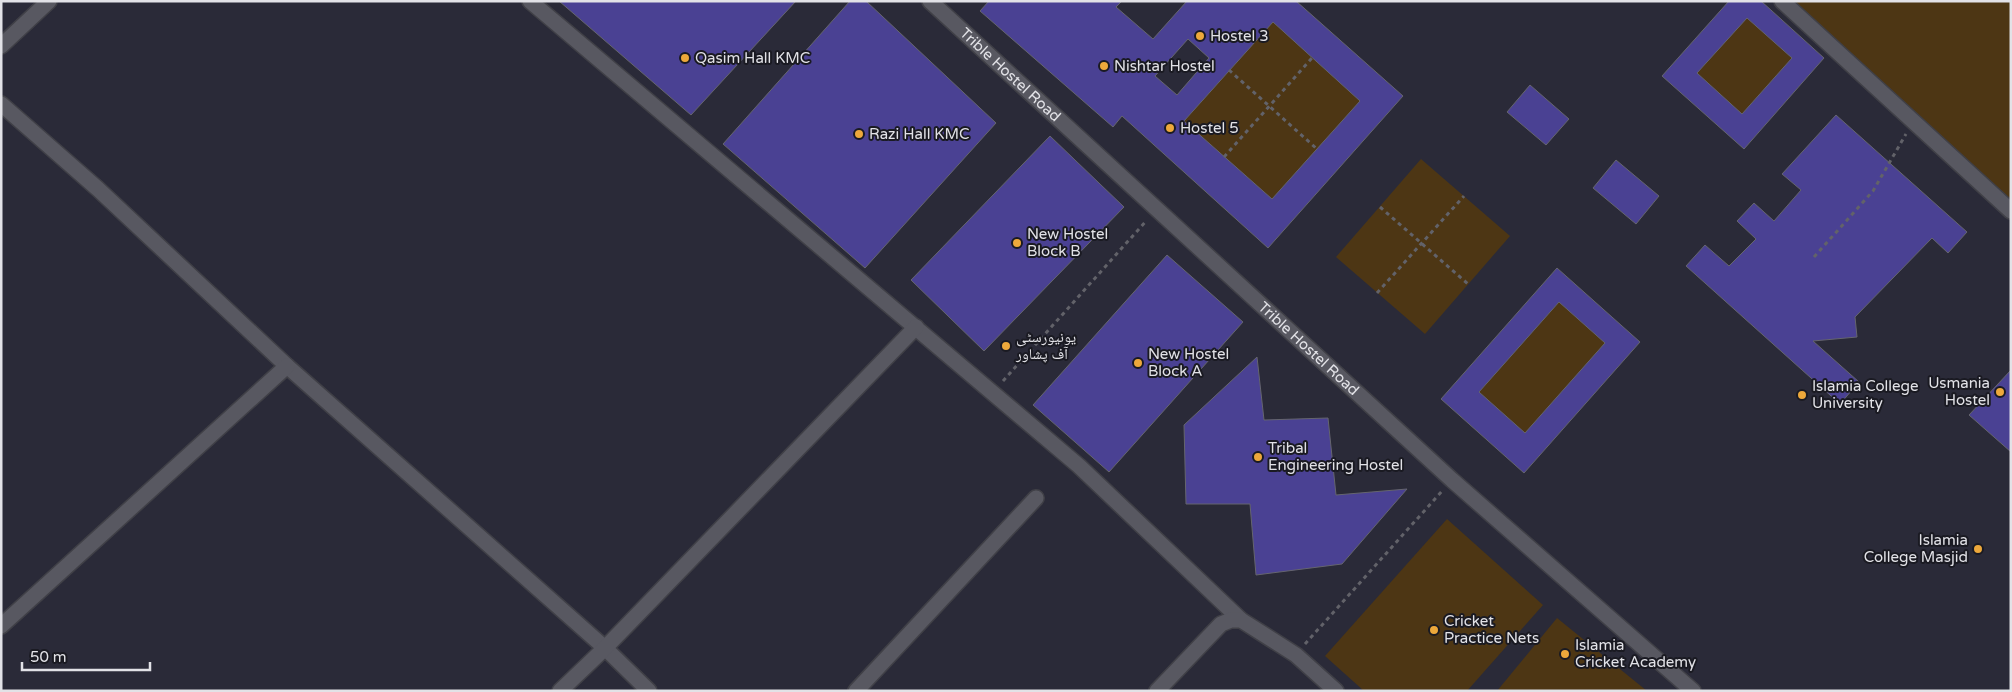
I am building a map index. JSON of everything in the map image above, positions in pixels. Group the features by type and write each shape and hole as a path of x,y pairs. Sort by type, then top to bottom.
{"street":[{"path":"1,46 49,1"},
{"path":"530,1 1079,466 1241,620 1296,655 1336,691"},
{"name":"Trible Hostel Road","path":"930,1 1452,480 1693,691"},
{"path":"1782,1 2011,210"},
{"path":"1,104 98,189 287,366 605,648 649,691"},
{"path":"560,691 605,648 916,327"},
{"path":"1,626 287,366"},
{"path":"856,691 1036,498"},
{"path":"1156,691 1221,624 1231,620 1241,620"}],"path":[{"path":"1224,156 1312,58"},
{"path":"1230,70 1317,149"},
{"path":"1814,256 1873,190 1913,121"},
{"path":"1377,293 1464,196"},
{"path":"1380,207 1468,284"},
{"path":"993,393 1156,209"},
{"path":"1296,655 1452,480"}],"shaded area":[{"name":"یونیورسٹی آف پشاور","path":"1,1 2011,1 2011,691 1,691"},
{"path":"1782,1 2011,1 2011,211"},
{"path":"1747,18 1792,58 1742,114 1697,73"},
{"path":"1273,22 1360,101 1272,199 1184,121"},
{"path":"1421,159 1510,236 1425,334 1336,257"},
{"path":"1559,302 1605,343 1525,433 1479,392"},
{"name":"Cricket Practice Nets","path":"1447,519 1543,605 1467,691 1364,691 1325,656"},
{"name":"Islamia Cricket Academy","path":"1557,618 1647,691 1497,691"}],"building":[{"name":"Qasim Hall KMC","path":"559,1 796,1 691,115"},
{"name":"Razi Hall KMC","path":"850,1 866,1 996,123 865,268 723,144"},
{"path":"989,1 1122,1 1116,7 1153,39 1187,1 1296,1 1403,96 1268,248 1122,116 1113,127 980,11","holes":["1273,22 1360,101 1272,199 1184,121","1188,39 1209,58 1177,95 1155,76"]},
{"path":"1729,1 1761,1 1824,58 1744,149 1662,76","holes":["1747,18 1792,58 1742,114 1697,73"]},
{"path":"1530,85 1569,119 1546,145 1507,112"},
{"path":"1836,115 1967,232 1948,253 1932,238 1855,317 1857,337 1813,341 1859,382 1840,404 1686,266 1705,245 1729,266 1756,239 1737,221 1754,203 1774,221 1801,190 1782,174"},
{"name":"New Hostel Block B","path":"1050,136 1124,207 984,351 911,280"},
{"path":"1616,160 1659,196 1636,224 1593,188"},
{"name":"New Hostel Block A","path":"1167,255 1243,322 1109,472 1033,405"},
{"path":"1557,268 1640,342 1524,473 1441,399","holes":["1559,302 1605,343 1525,433 1479,392"]},
{"name":"Tribal Engineering Hostel","path":"1257,357 1264,420 1328,418 1336,495 1407,489 1342,564 1256,575 1250,504 1186,504 1184,425"},
{"name":"Usmania Hostel","path":"2011,370 2011,452 1969,415"}],"place":[{"name":"Hostel 3","path":"1200,36"},
{"name":"Qasim Hall KMC","path":"685,58"},
{"name":"Nishtar Hostel","path":"1104,66"},
{"name":"Hostel 5","path":"1170,128"},
{"name":"Razi Hall KMC","path":"859,134"},
{"name":"New Hostel Block B","path":"1017,243"},
{"name":"یونیورسٹی آف پشاور","path":"1006,346"},
{"name":"New Hostel Block A","path":"1138,363"},
{"name":"Usmania Hostel","path":"2000,392"},
{"name":"Islamia College University","path":"1802,395"},
{"name":"Tribal Engineering Hostel","path":"1258,457"},
{"name":"Islamia College Masjid","path":"1978,549"},
{"name":"Cricket Practice Nets","path":"1434,630"},
{"name":"Islamia Cricket Academy","path":"1565,654"}]}
